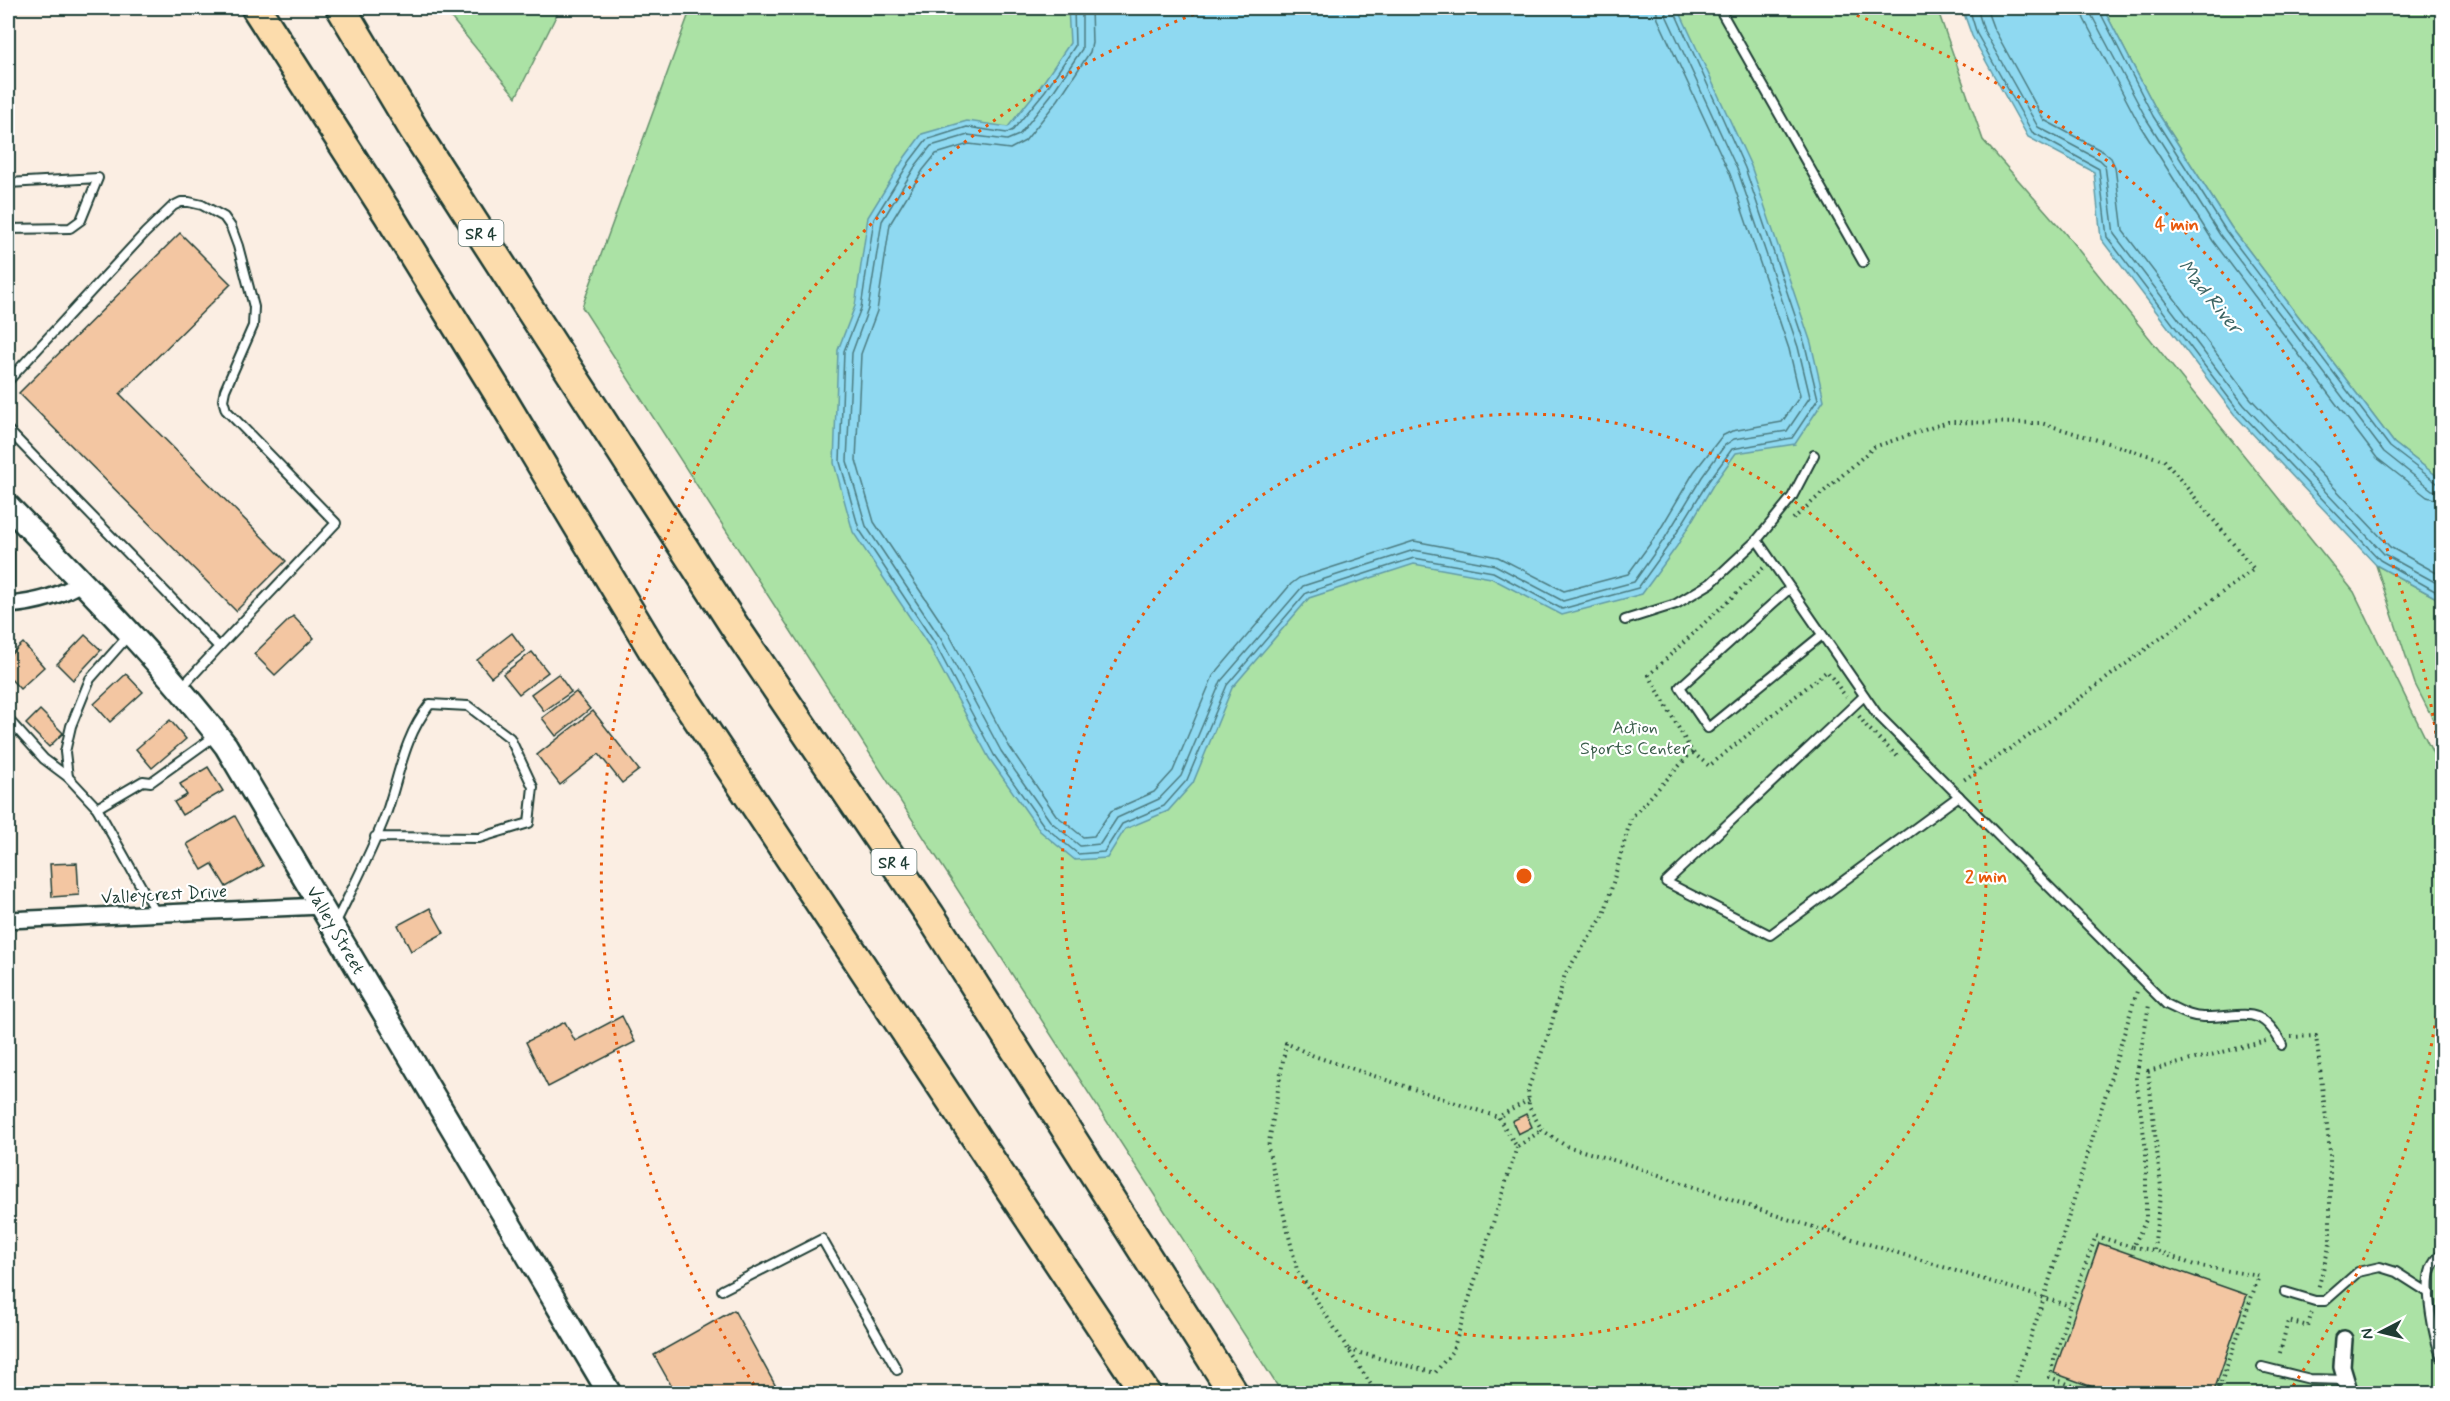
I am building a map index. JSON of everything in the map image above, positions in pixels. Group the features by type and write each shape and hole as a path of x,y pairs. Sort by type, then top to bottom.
{"highway":[{"path":"256,8 460,331 660,662 1146,1394"},
{"name":"SR 4","path":"341,8 414,130 735,627 930,915 1234,1394"}],"street":[{"name":"Valley Street","path":"8,506 131,633 180,689 242,771 516,1239 610,1394"},
{"path":"8,605 51,598 68,592 82,582"},
{"name":"Valleycrest Drive","path":"8,920 322,906"},
{"path":"2344,1339 2342,1367 2348,1387"}],"lane":[{"path":"1719,8 1863,262"},
{"path":"8,183 98,178 81,220 70,228 8,229 8,221"},
{"path":"8,381 145,233 173,206 181,202 189,202 202,205 224,217 238,246 254,307 253,326 225,390 223,399 226,410 336,524 180,689"},
{"path":"8,430 219,647"},
{"path":"1625,620 1676,604 1711,583 1757,540 1792,496 1814,455"},
{"path":"1757,540 1877,714 2166,1004 2188,1015 2205,1018 2243,1013 2262,1017 2285,1041"},
{"path":"1790,588 1680,687 1708,728 1821,635"},
{"path":"68,777 64,752 71,726 90,679 131,633"},
{"path":"1864,696 1666,882 1770,935 1959,796"},
{"path":"334,927 375,837 386,814 404,750 417,721 430,704 468,706 510,738 533,787 529,823 479,838 375,837"},
{"path":"8,719 44,759 68,777 97,808 157,914"},
{"path":"97,808 143,781 152,782 217,735"},
{"path":"722,1290 822,1239 897,1370"},
{"path":"2442,1254 2430,1269 2429,1293 2435,1342 2442,1358"},
{"path":"2285,1292 2315,1301 2325,1301 2358,1272 2380,1267 2397,1272 2429,1293"},
{"path":"2262,1367 2348,1387"}],"path":[{"path":"1790,522 1874,447 1948,422 2041,423 2163,460 2254,569 2030,735 1962,780"},
{"path":"1768,563 1649,675 1692,752 1709,766 1827,670 1867,727 1901,759"},
{"path":"1692,752 1631,818 1604,915 1564,974 1549,1033 1528,1089 1529,1107 1542,1130 1566,1146 1633,1166 1781,1217 2070,1306"},
{"path":"2129,983 2143,996"},
{"path":"2011,1394 2044,1298 2137,991"},
{"path":"2133,1247 2146,1220 2146,1151 2136,1078 2149,1002 2158,1010"},
{"path":"2154,1250 2161,1186 2148,1071 2267,1041 2261,1034"},
{"path":"2280,1353 2288,1321 2308,1326 2330,1243 2330,1151 2316,1036 2285,1041"},
{"path":"1377,1394 1297,1270 1268,1148 1286,1042 1314,1056 1498,1117 1517,1147"},
{"path":"1498,1117 1529,1100"},
{"path":"1349,1350 1435,1373 1453,1350 1517,1147 1542,1130"},
{"path":"2095,1394 2049,1377 2070,1306 2096,1236 2133,1247 2154,1250 2194,1264 2259,1276 2217,1394"}],"green space":[{"path":"443,8 560,8 516,97"},
{"name":"Action Sports Center","path":"691,8 1937,8 1983,140 2064,232 2354,592 2442,772 2442,1393 1282,1393 582,307"},
{"path":"2103,8 2437,8 2442,23 2442,480 2394,443 2231,227 2158,113"},
{"path":"2376,565 2442,601 2442,737 2415,684"}],"water":[{"path":"1068,8 1678,8 1751,166 1811,343 1824,400 1795,444 1736,453 1713,485 1677,546 1642,594 1562,615 1491,578 1414,564 1309,598 1232,688 1193,783 1168,811 1125,829 1107,858 1075,860 1040,831 989,758 929,646 853,532 834,463 838,350 855,306 868,217 922,134 967,121 1008,127 1040,87 1070,43"},
{"name":"Mad River","path":"1962,8 2103,8 2158,113 2231,227 2394,443 2442,480 2442,601 2376,565 2234,414 2101,239 2094,172 2028,137 1972,36"}],"building":[{"path":"180,233 231,284 120,394 286,561 236,611 19,393"},
{"path":"8,552 14,552 14,587 8,587"},
{"path":"293,616 314,638 275,675 254,654"},
{"path":"512,633 525,651 491,677 477,660"},
{"path":"85,635 101,650 73,680 57,664"},
{"path":"23,643 44,667 20,689 8,676 8,657"},
{"path":"532,652 548,672 519,694 503,674"},
{"path":"126,674 143,692 110,722 94,704"},
{"path":"558,674 571,692 544,711 531,694"},
{"path":"576,692 590,709 556,736 542,718"},
{"path":"40,710 63,733 49,747 26,724"},
{"path":"593,711 639,770 622,783 599,754 560,785 537,755"},
{"path":"170,720 186,739 152,768 136,749"},
{"path":"208,767 223,791 182,815 174,802 187,795 180,784"},
{"path":"235,816 263,866 226,887 212,864 202,870 187,844"},
{"path":"77,863 79,895 52,897 50,864"},
{"path":"430,908 444,933 411,951 398,925"},
{"path":"622,1016 635,1042 548,1087 526,1042 565,1022 575,1041"},
{"path":"1526,1114 1532,1127 1518,1134 1512,1121"},
{"path":"2099,1243 2247,1295 2213,1394 2112,1394 2054,1373"},
{"path":"734,1310 780,1394 676,1394 654,1355"}]}
